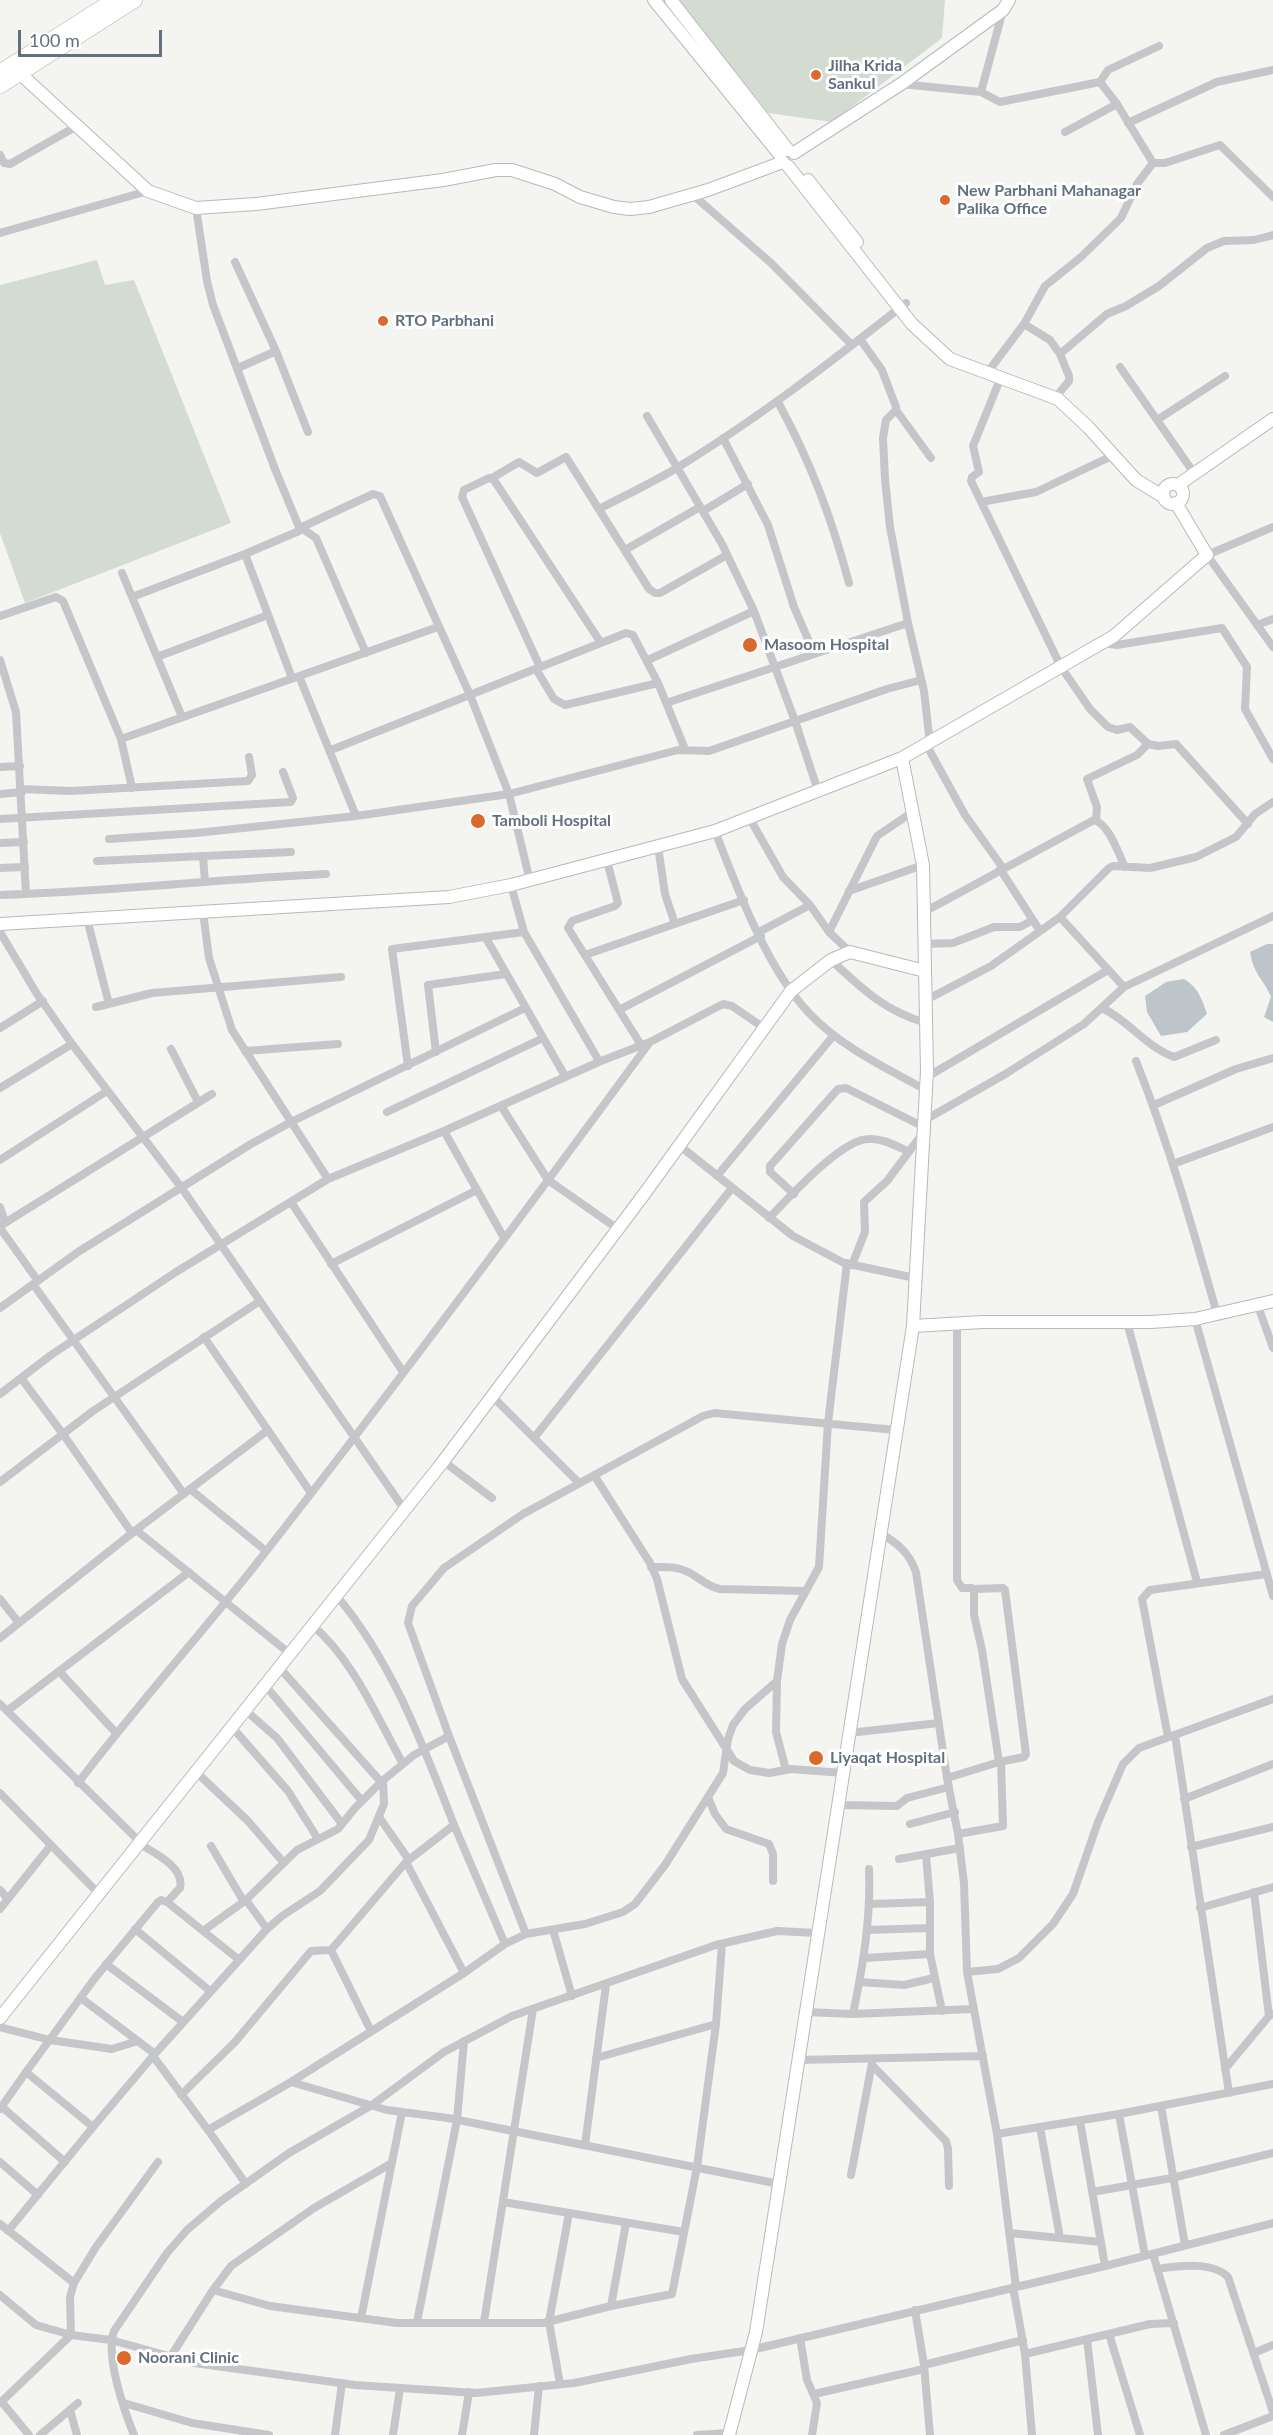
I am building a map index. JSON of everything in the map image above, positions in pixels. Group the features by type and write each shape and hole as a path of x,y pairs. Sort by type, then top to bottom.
{"highway":[{"path":"0,86 10,70 114,0"},
{"path":"10,70 135,0"}],"street":[{"path":"654,0 788,158"},
{"path":"671,0 788,158 902,306 917,319 920,330 950,359 1055,398 1088,427 1136,480 1164,497 1169,503 1176,503"},
{"path":"10,70 77,126 148,191 196,208 256,204 443,180 496,170 512,170 555,184 579,197 614,207 649,207 693,195 788,158 901,84 1006,5"},
{"path":"981,92 1006,5"},
{"path":"901,84 981,92 1000,102 1100,82 1108,70 1159,46"},
{"path":"1128,123 1217,82 1273,70"},
{"path":"1100,82 1117,104 1153,163"},
{"path":"1065,132 1117,104"},
{"path":"0,155 4,163 10,164 77,126"},
{"path":"1153,163 1165,163 1220,145 1273,197"},
{"path":"987,373 1024,324 1045,286 1081,257 1121,219 1137,184 1153,163"},
{"path":"0,233 148,191"},
{"path":"693,195 771,262 852,345"},
{"path":"196,208 209,289 223,336 238,368 274,469 301,527 316,538 366,652"},
{"path":"1060,354 1107,314 1126,306 1159,286 1207,248 1224,241 1244,242 1273,235"},
{"path":"235,262 276,351 308,432"},
{"path":"599,508 678,468 778,402 902,306"},
{"path":"1024,324 1047,337 1060,354 1070,379 1055,398"},
{"path":"860,339 882,370 896,410 931,458"},
{"path":"238,368 276,351"},
{"path":"1119,367 1194,473"},
{"path":"1157,420 1225,376"},
{"path":"1001,378 973,446 979,472 972,477 971,481 1061,667 1084,701 1107,727 1116,730 1130,727 1148,744 1158,746 1176,744 1248,824"},
{"path":"778,402 817,480 832,522 849,583"},
{"path":"896,410 885,422 883,438 885,479 908,623 921,680 928,745 964,815 1040,931"},
{"path":"647,416 727,555 753,611 795,722 818,791"},
{"path":"1164,497 1167,486 1178,485 1273,419"},
{"path":"723,438 768,525 794,607 814,653"},
{"path":"981,502 1036,492 1114,455"},
{"path":"658,683 565,705 554,699 462,496 464,490 492,478 519,462 537,473 566,457 649,588 655,592 660,592 727,555"},
{"path":"492,478 601,643"},
{"path":"625,550 748,484"},
{"path":"1176,503 1183,494 1178,485"},
{"path":"132,597 296,534 301,527 377,493 470,695 509,794 530,880"},
{"path":"1176,503 1207,555 1273,647"},
{"path":"0,924 449,897 511,885 715,831 902,758 928,745 1114,636 1207,555 1273,527"},
{"path":"245,554 268,615 331,750 356,816"},
{"path":"122,573 182,717"},
{"path":"0,616 60,597 121,739 132,788"},
{"path":"648,660 753,611"},
{"path":"158,657 268,615"},
{"path":"1257,625 1273,619"},
{"path":"666,703 908,623"},
{"path":"121,739 438,627"},
{"path":"1103,643 1118,645 1222,628 1247,667 1245,709 1273,759"},
{"path":"331,750 630,633 648,660 685,749"},
{"path":"0,660 15,705 22,790 26,894"},
{"path":"109,838 196,833 356,816 509,794 685,749 709,751 893,687 921,680"},
{"path":"1096,820 1098,807 1087,779 1137,755 1148,744"},
{"path":"0,794 22,790 71,791 248,781 252,775 249,757"},
{"path":"697,2435 729,2434 751,2350 913,1326 927,1077 925,944 923,865 902,758"},
{"path":"0,767 20,766"},
{"path":"0,819 291,802 293,798 283,772"},
{"path":"926,1000 991,966 1060,917 1109,868 1113,866 1150,868 1196,857 1228,843 1255,814 1273,802"},
{"path":"829,932 877,836 914,811"},
{"path":"750,819 783,877 810,905 829,932 850,952 925,971"},
{"path":"1096,820 1105,829 1125,867"},
{"path":"924,912 1080,826 1096,820"},
{"path":"715,831 760,934 791,991 809,1013 834,1035 866,1057 926,1090"},
{"path":"0,843 24,842"},
{"path":"658,846 665,894 675,924"},
{"path":"97,861 291,852"},
{"path":"203,856 205,882"},
{"path":"607,861 618,903 568,924 568,928 641,1045"},
{"path":"849,891 923,865"},
{"path":"0,868 25,867"},
{"path":"0,895 70,893 326,874"},
{"path":"511,885 525,932 599,1061"},
{"path":"585,956 744,900"},
{"path":"619,1010 810,905"},
{"path":"204,912 209,958 232,1030 328,1179"},
{"path":"786,1770 776,1732 777,1681 782,1644 790,1620 819,1567 828,1423 849,1264 865,1232 864,1202 887,1181 924,1126 1084,1024 1124,987 1273,916"},
{"path":"1060,917 1124,987"},
{"path":"87,919 109,1004"},
{"path":"925,944 953,943 994,927 1020,927 1033,920"},
{"path":"0,932 72,1044 181,1187 404,1509"},
{"path":"408,1066 392,950 525,932"},
{"path":"486,938 565,1076"},
{"path":"0,2018 443,1461 680,1146 791,991 831,960 850,952"},
{"path":"831,960 860,988 888,1008 926,1023"},
{"path":"927,1077 1108,970"},
{"path":"436,1052 428,985 506,974"},
{"path":"96,1007 152,993 341,977"},
{"path":"0,1029 43,1001"},
{"path":"0,1394 74,1340 221,1244 328,1179 444,1131 599,1061 650,1042 727,1003 764,1028"},
{"path":"0,1308 78,1252 181,1187 291,1122 525,1008"},
{"path":"1102,1008 1116,1016 1138,1036 1174,1057 1216,1040"},
{"path":"717,1176 834,1035"},
{"path":"387,1112 543,1038"},
{"path":"78,1783 116,1733 266,1551 650,1042"},
{"path":"0,1088 72,1044"},
{"path":"245,1051 338,1044"},
{"path":"171,1049 198,1102"},
{"path":"1154,1105 1236,1069 1273,1058"},
{"path":"1136,1061 1154,1105 1218,1314"},
{"path":"794,1194 770,1172 770,1166 838,1089 846,1088 924,1126"},
{"path":"0,1160 107,1091"},
{"path":"2,1225 212,1094"},
{"path":"501,1106 548,1180 618,1229"},
{"path":"1173,1164 1273,1127"},
{"path":"444,1131 504,1238"},
{"path":"769,1218 824,1164 859,1140 880,1140 908,1151"},
{"path":"680,1146 793,1236 849,1264 915,1278"},
{"path":"534,1438 732,1188"},
{"path":"331,1264 477,1190"},
{"path":"291,1202 403,1372"},
{"path":"0,1207 2,1225 36,1283 114,1397 187,1492 266,1551"},
{"path":"0,1482 114,1397 260,1301"},
{"path":"913,1326 957,1323 1127,1322 1195,1319 1273,1301"},
{"path":"1258,1306 1273,1348"},
{"path":"1195,1319 1273,1596"},
{"path":"1127,1322 1197,1582"},
{"path":"838,1805 897,1806 907,1798 1000,1762 1024,1757 1026,1754 1005,1590 1003,1588 962,1588 957,1580 957,1323"},
{"path":"204,1337 310,1493"},
{"path":"21,1378 134,1532 189,1572 289,1653"},
{"path":"492,1396 579,1483"},
{"path":"526,1934 448,1736 408,1623 412,1606 444,1568 523,1514 681,1426 714,1413 896,1430"},
{"path":"0,1638 268,1430"},
{"path":"443,1461 492,1498"},
{"path":"594,1474 657,1579 682,1679 734,1761 750,1770 769,1773 786,1770 843,1773"},
{"path":"880,1533 900,1545 916,1572 948,1782 956,1812 964,1883 967,1972 997,2134 1025,2354 1032,2435"},
{"path":"651,1567 678,1568 690,1572 713,1588 806,1591"},
{"path":"7,1711 189,1572"},
{"path":"1229,2092 1184,1799 1142,1599 1150,1590 1267,1574"},
{"path":"958,1834 1003,1826 1000,1762 974,1615 974,1589"},
{"path":"336,1595 362,1628 382,1660 424,1749 505,1944"},
{"path":"0,1599 19,1623"},
{"path":"312,1625 329,1639 343,1657 403,1764"},
{"path":"8,2231 93,2127 238,1959 282,1916 321,1891 369,1840 385,1800 382,1781 278,1666"},
{"path":"59,1671 116,1733"},
{"path":"208,2130 291,2082 464,1973 505,1944 526,1934 585,1924 623,1912 635,1904 665,1865 723,1773 728,1739 738,1716 777,1681"},
{"path":"264,1684 362,1801"},
{"path":"967,1972 998,1969 1019,1958 1053,1924 1074,1894 1098,1822 1123,1764 1138,1748 1273,1699"},
{"path":"0,1704 139,1842 169,1863 180,1878 180,1888 167,1902"},
{"path":"244,1709 277,1738 342,1824"},
{"path":"849,1733 939,1724"},
{"path":"231,1726 288,1791 318,1839"},
{"path":"202,1931 245,1901 297,1850 334,1832 382,1781 403,1764 448,1736"},
{"path":"1184,1799 1273,1764"},
{"path":"195,1771 248,1821 284,1863"},
{"path":"0,1793 98,1893"},
{"path":"708,1797 715,1814 726,1829 732,1833 769,1844 772,1854 773,1881"},
{"path":"910,1824 956,1812"},
{"path":"379,1817 407,1861 464,1973"},
{"path":"182,2095 235,2042 311,1951 331,1950 407,1861 454,1825"},
{"path":"1191,1847 1273,1827"},
{"path":"0,1910 51,1845"},
{"path":"211,1846 245,1901 267,1929"},
{"path":"899,1859 960,1848"},
{"path":"926,1855 930,1902 930,1954 942,2011"},
{"path":"853,2014 865,1958 870,1904 869,1869"},
{"path":"1200,1908 1273,1887"},
{"path":"0,1890 8,1899"},
{"path":"1225,2069 1271,2015 1254,1892"},
{"path":"65,2162 1,2108 106,1964 158,1902 161,1900 167,1902 238,1959"},
{"path":"870,1904 930,1902"},
{"path":"868,1930 930,1928"},
{"path":"135,1929 210,1991"},
{"path":"553,1930 572,1996"},
{"path":"134,2435 112,2361 111,2340 114,2331 176,2241 221,2201 289,2154 372,2105 444,2052 512,2016 722,1944 777,1931 818,1933"},
{"path":"213,2290 270,2306 361,2318 417,2322 549,2322 611,2306 672,2295 697,2167 716,2024 722,1944"},
{"path":"331,1950 371,2031"},
{"path":"865,1958 930,1954"},
{"path":"106,1964 183,2022"},
{"path":"860,1982 904,1985 934,1978"},
{"path":"585,2145 606,1985"},
{"path":"81,1998 154,2055 246,2184"},
{"path":"484,2322 533,2009"},
{"path":"806,2012 853,2014 974,2009"},
{"path":"596,2058 716,2024"},
{"path":"0,2027 50,2040 112,2049 138,2041"},
{"path":"417,2322 456,2120 464,2041"},
{"path":"798,2060 872,2062 983,2056"},
{"path":"851,2175 872,2062"},
{"path":"872,2062 946,2141 949,2186"},
{"path":"26,2072 93,2127"},
{"path":"291,2082 402,2112 456,2120 779,2184"},
{"path":"997,2134 1119,2114 1273,2084"},
{"path":"1161,2106 1185,2245"},
{"path":"361,2318 402,2112"},
{"path":"1119,2114 1131,2185 1149,2255 1157,2269 1206,2435"},
{"path":"1080,2121 1105,2266"},
{"path":"1040,2127 1060,2238"},
{"path":"1092,2192 1172,2178 1273,2152"},
{"path":"0,2162 38,2194"},
{"path":"29,2435 1,2402 71,2335 70,2297 74,2283 96,2247 158,2162"},
{"path":"171,2356 231,2266 314,2208 392,2163"},
{"path":"503,2202 684,2232"},
{"path":"560,2384 549,2322 569,2213"},
{"path":"611,2306 626,2223"},
{"path":"0,2295 36,2325 71,2335 111,2340 194,2363 342,2383 469,2392 560,2384 751,2350 1105,2266 1273,2223"},
{"path":"0,2224 74,2283"},
{"path":"1010,2233 1101,2242"},
{"path":"1157,2269 1194,2266 1224,2273 1232,2285 1273,2414 1224,2435"},
{"path":"915,2310 924,2367 930,2435"},
{"path":"1025,2354 1150,2324 1174,2323"},
{"path":"1109,2334 1140,2435"},
{"path":"800,2338 807,2380 818,2403 812,2435"},
{"path":"1087,2339 1098,2435"},
{"path":"814,2394 1023,2340"},
{"path":"1254,2354 1273,2345"},
{"path":"335,2435 342,2383"},
{"path":"534,2435 539,2386"},
{"path":"393,2435 400,2388"},
{"path":"462,2435 469,2392"},
{"path":"124,2403 195,2424 269,2435"},
{"path":"40,2435 74,2407 77,2435"},
{"path":"195,2424 202,2435"}],"shaded area":[{"name":"Jilha Krida Sankul","path":"679,0 945,0 942,38 832,122 768,113"},
{"path":"97,260 105,285 134,280 231,523 25,603 0,533 0,285"},
{"path":"1267,944 1273,944 1273,1022 1264,1017 1271,997 1254,967 1250,952"},
{"path":"1184,979 1196,990 1207,1014 1187,1032 1161,1036 1147,1012 1145,996 1166,982"}],"place":[{"name":"Jilha Krida Sankul","path":"816,75"},
{"name":"New Parbhani Mahanagar Palika Office","path":"945,200"},
{"name":"RTO Parbhani","path":"383,321"},
{"name":"Masoom Hospital","path":"750,645"},
{"name":"Tamboli Hospital","path":"478,821"},
{"name":"Liyaqat Hospital","path":"816,1758"},
{"name":"Noorani Clinic","path":"124,2358"}]}
